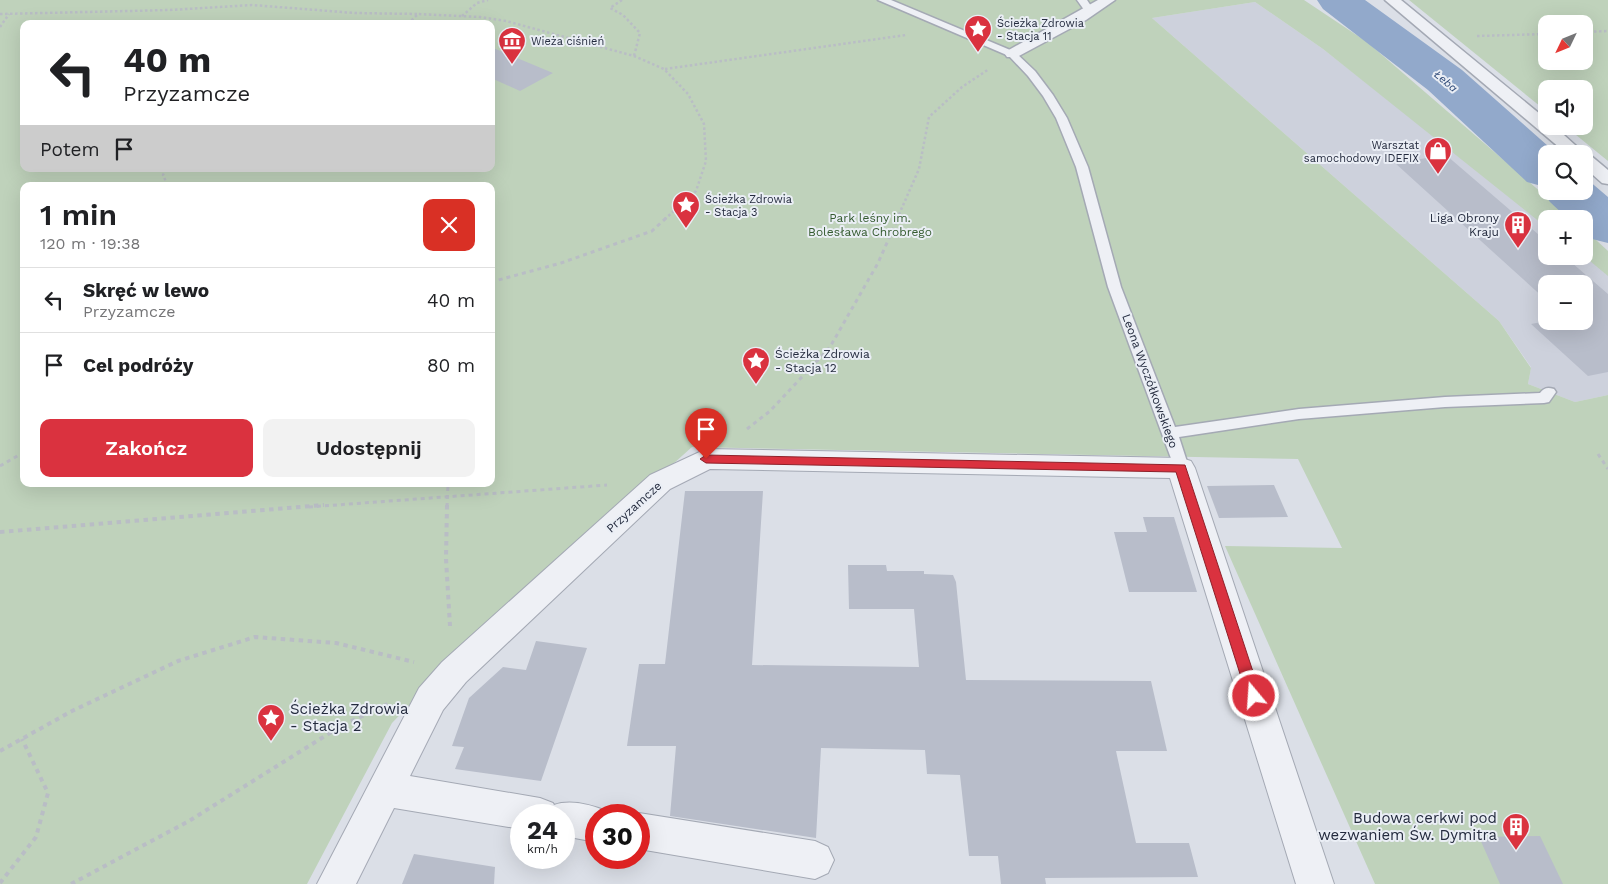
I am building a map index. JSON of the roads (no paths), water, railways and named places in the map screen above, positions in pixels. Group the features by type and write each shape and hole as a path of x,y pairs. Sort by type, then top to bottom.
{"street":[{"path":"1012,54 1086,6 1108,0"},
{"path":"1392,0 1442,38 1480,73 1566,145"},
{"path":"1593,166 1608,179"},
{"name":"Przyzamcze","path":"336,884 431,699 454,672 660,482 706,459 1181,468"},
{"name":"Leona Wyczółkowskiego","path":"1181,468 1316,884"},
{"path":"384,789 510,810"},
{"path":"650,833 815,860"}],"lane":[{"path":"884,0 1012,54"},
{"name":"Leona Wyczółkowskiego","path":"1012,54 1026,66 1055,104 1074,142 1087,182 1116,291 1171,433 1181,468"},
{"path":"1171,433 1298,414 1445,402 1544,398 1549,392"}],"waterway":[{"name":"Łeba","path":"1338,0 1445,80 1538,164"},
{"name":"Łeba","path":"1579,200 1608,226"}],"place":[{"name":"Ścieżka Zdrowia - Stacja 11","path":"978,53"},
{"name":"Wieża ciśnień","path":"512,65"},
{"name":"Warsztat samochodowy IDEFIX","path":"1438,175"},
{"name":"Ścieżka Zdrowia - Stacja 3","path":"686,229"},
{"name":"Liga Obrony Kraju","path":"1518,249"},
{"name":"Ścieżka Zdrowia - Stacja 12","path":"756,385"},
{"name":"Ścieżka Zdrowia - Stacja 2","path":"271,742"},
{"name":"Budowa cerkwi pod wezwaniem Św. Dymitra","path":"1516,851"}],"park label":[{"name":"Park leśny im. Bolesława Chrobrego","path":"870,225"}]}
